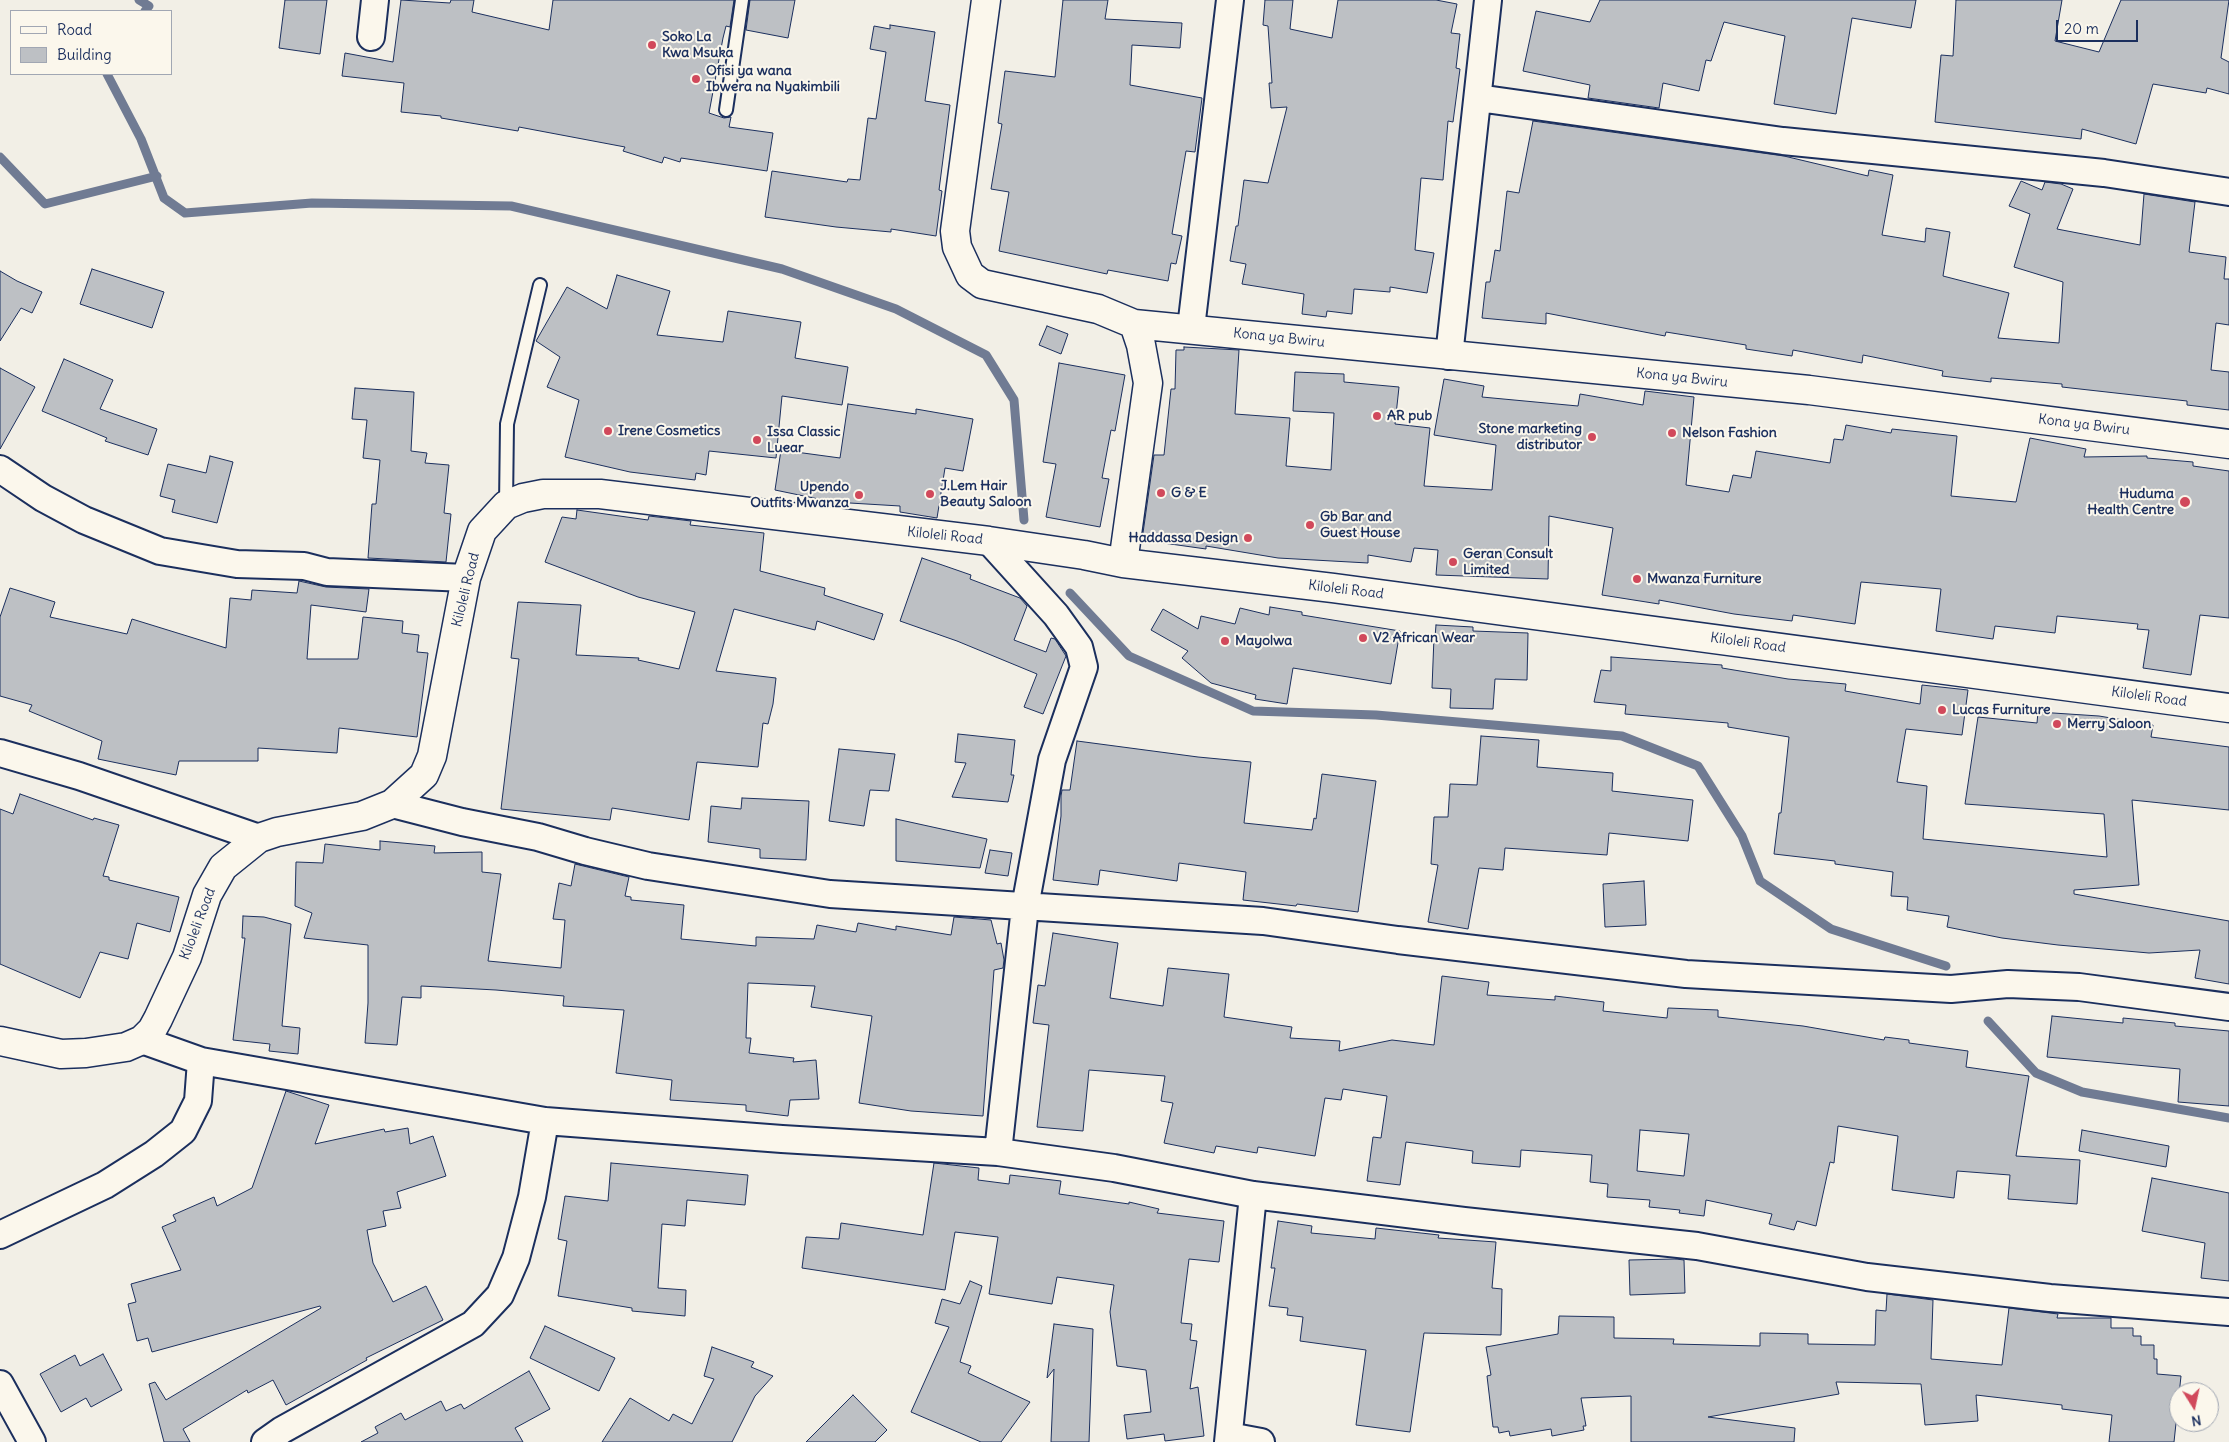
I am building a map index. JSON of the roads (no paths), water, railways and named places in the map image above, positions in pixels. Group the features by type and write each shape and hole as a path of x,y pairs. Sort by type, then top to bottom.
{"main road":[{"name":"Kona ya Bwiru","path":"986,0 955,230 957,246 963,263 970,275 982,284 1098,309 1134,324 1191,328 1449,356 1809,390 2229,444"},
{"path":"1123,563 1148,384 1141,345 1134,324"},
{"name":"Kiloleli Road","path":"142,1040 152,1030 158,1019 187,957 207,895 223,868 259,838 277,832 362,816 392,804 424,775 432,756 466,578 482,530 506,505 522,498 543,494 600,494 989,541 1084,555 1123,563 1343,589 2229,708"},
{"path":"0,1042 62,1054 86,1054 126,1047 142,1040"}],"street":[{"path":"371,37 375,0"},
{"path":"1191,328 1230,0"},
{"path":"1449,356 1488,0"},
{"path":"1478,98 1783,141 2104,173 2229,192"},
{"path":"0,469 42,498 84,520 160,551 238,564 304,566 327,572 466,578"},
{"path":"989,541 1056,615 1079,647 1084,667 1052,760 1025,907 998,1152"},
{"path":"0,753 79,776 259,838"},
{"path":"392,804 462,822 538,837 585,851 648,866 830,894 1263,921 1398,940 1686,974 1952,989 2008,984 2079,987 2229,1007"},
{"path":"142,1040 201,1061 545,1121 782,1139 998,1152 1114,1168 1253,1195 1464,1222 1698,1246 1866,1277 2050,1298 2121,1302 2229,1312"},
{"path":"0,1235 105,1185 154,1154 183,1131 198,1101 201,1061"},
{"path":"265,1442 282,1430 473,1324 500,1295 516,1258 529,1206 545,1121"},
{"path":"1253,1195 1228,1439 1261,1442"},
{"path":"0,1384 32,1442"}],"lane":[{"path":"726,110 742,0"},
{"path":"506,505 507,424 540,285"}],"waterway":[{"path":"139,0 149,6 146,10"},
{"path":"108,75 141,139 164,198 185,213 312,203 511,206 782,269 896,309 986,355 1014,400 1024,520"},
{"path":"0,157 45,204 157,176"},
{"path":"1070,593 1129,656 1253,711 1376,715 1622,736 1698,766 1742,836 1760,881 1831,929 1946,966"},
{"path":"1988,1021 2036,1073 2082,1092 2229,1118"}],"place":[{"name":"Soko La Kwa Msuka","path":"652,45"},
{"name":"Ofisi ya wana Ibwera na Nyakimbili","path":"696,79"},
{"name":"AR pub","path":"1377,416"},
{"name":"Irene Cosmetics","path":"608,431"},
{"name":"Nelson Fashion","path":"1672,433"},
{"name":"Stone marketing distributor","path":"1592,437"},
{"name":"Issa Classic Luear","path":"757,440"},
{"name":"G & E","path":"1161,493"},
{"name":"J.Lem Hair Beauty Saloon","path":"930,494"},
{"name":"Upendo Outfits Mwanza","path":"859,495"},
{"name":"Huduma Health Centre","path":"2185,502"},
{"name":"Gb Bar and Guest House","path":"1310,525"},
{"name":"Haddassa Design","path":"1248,538"},
{"name":"Geran Consult Limited","path":"1453,562"},
{"name":"Mwanza Furniture","path":"1637,579"},
{"name":"V2 African Wear","path":"1363,638"},
{"name":"Mayolwa","path":"1225,641"},
{"name":"Lucas Furniture","path":"1942,710"},
{"name":"Merry Saloon","path":"2057,724"}]}
